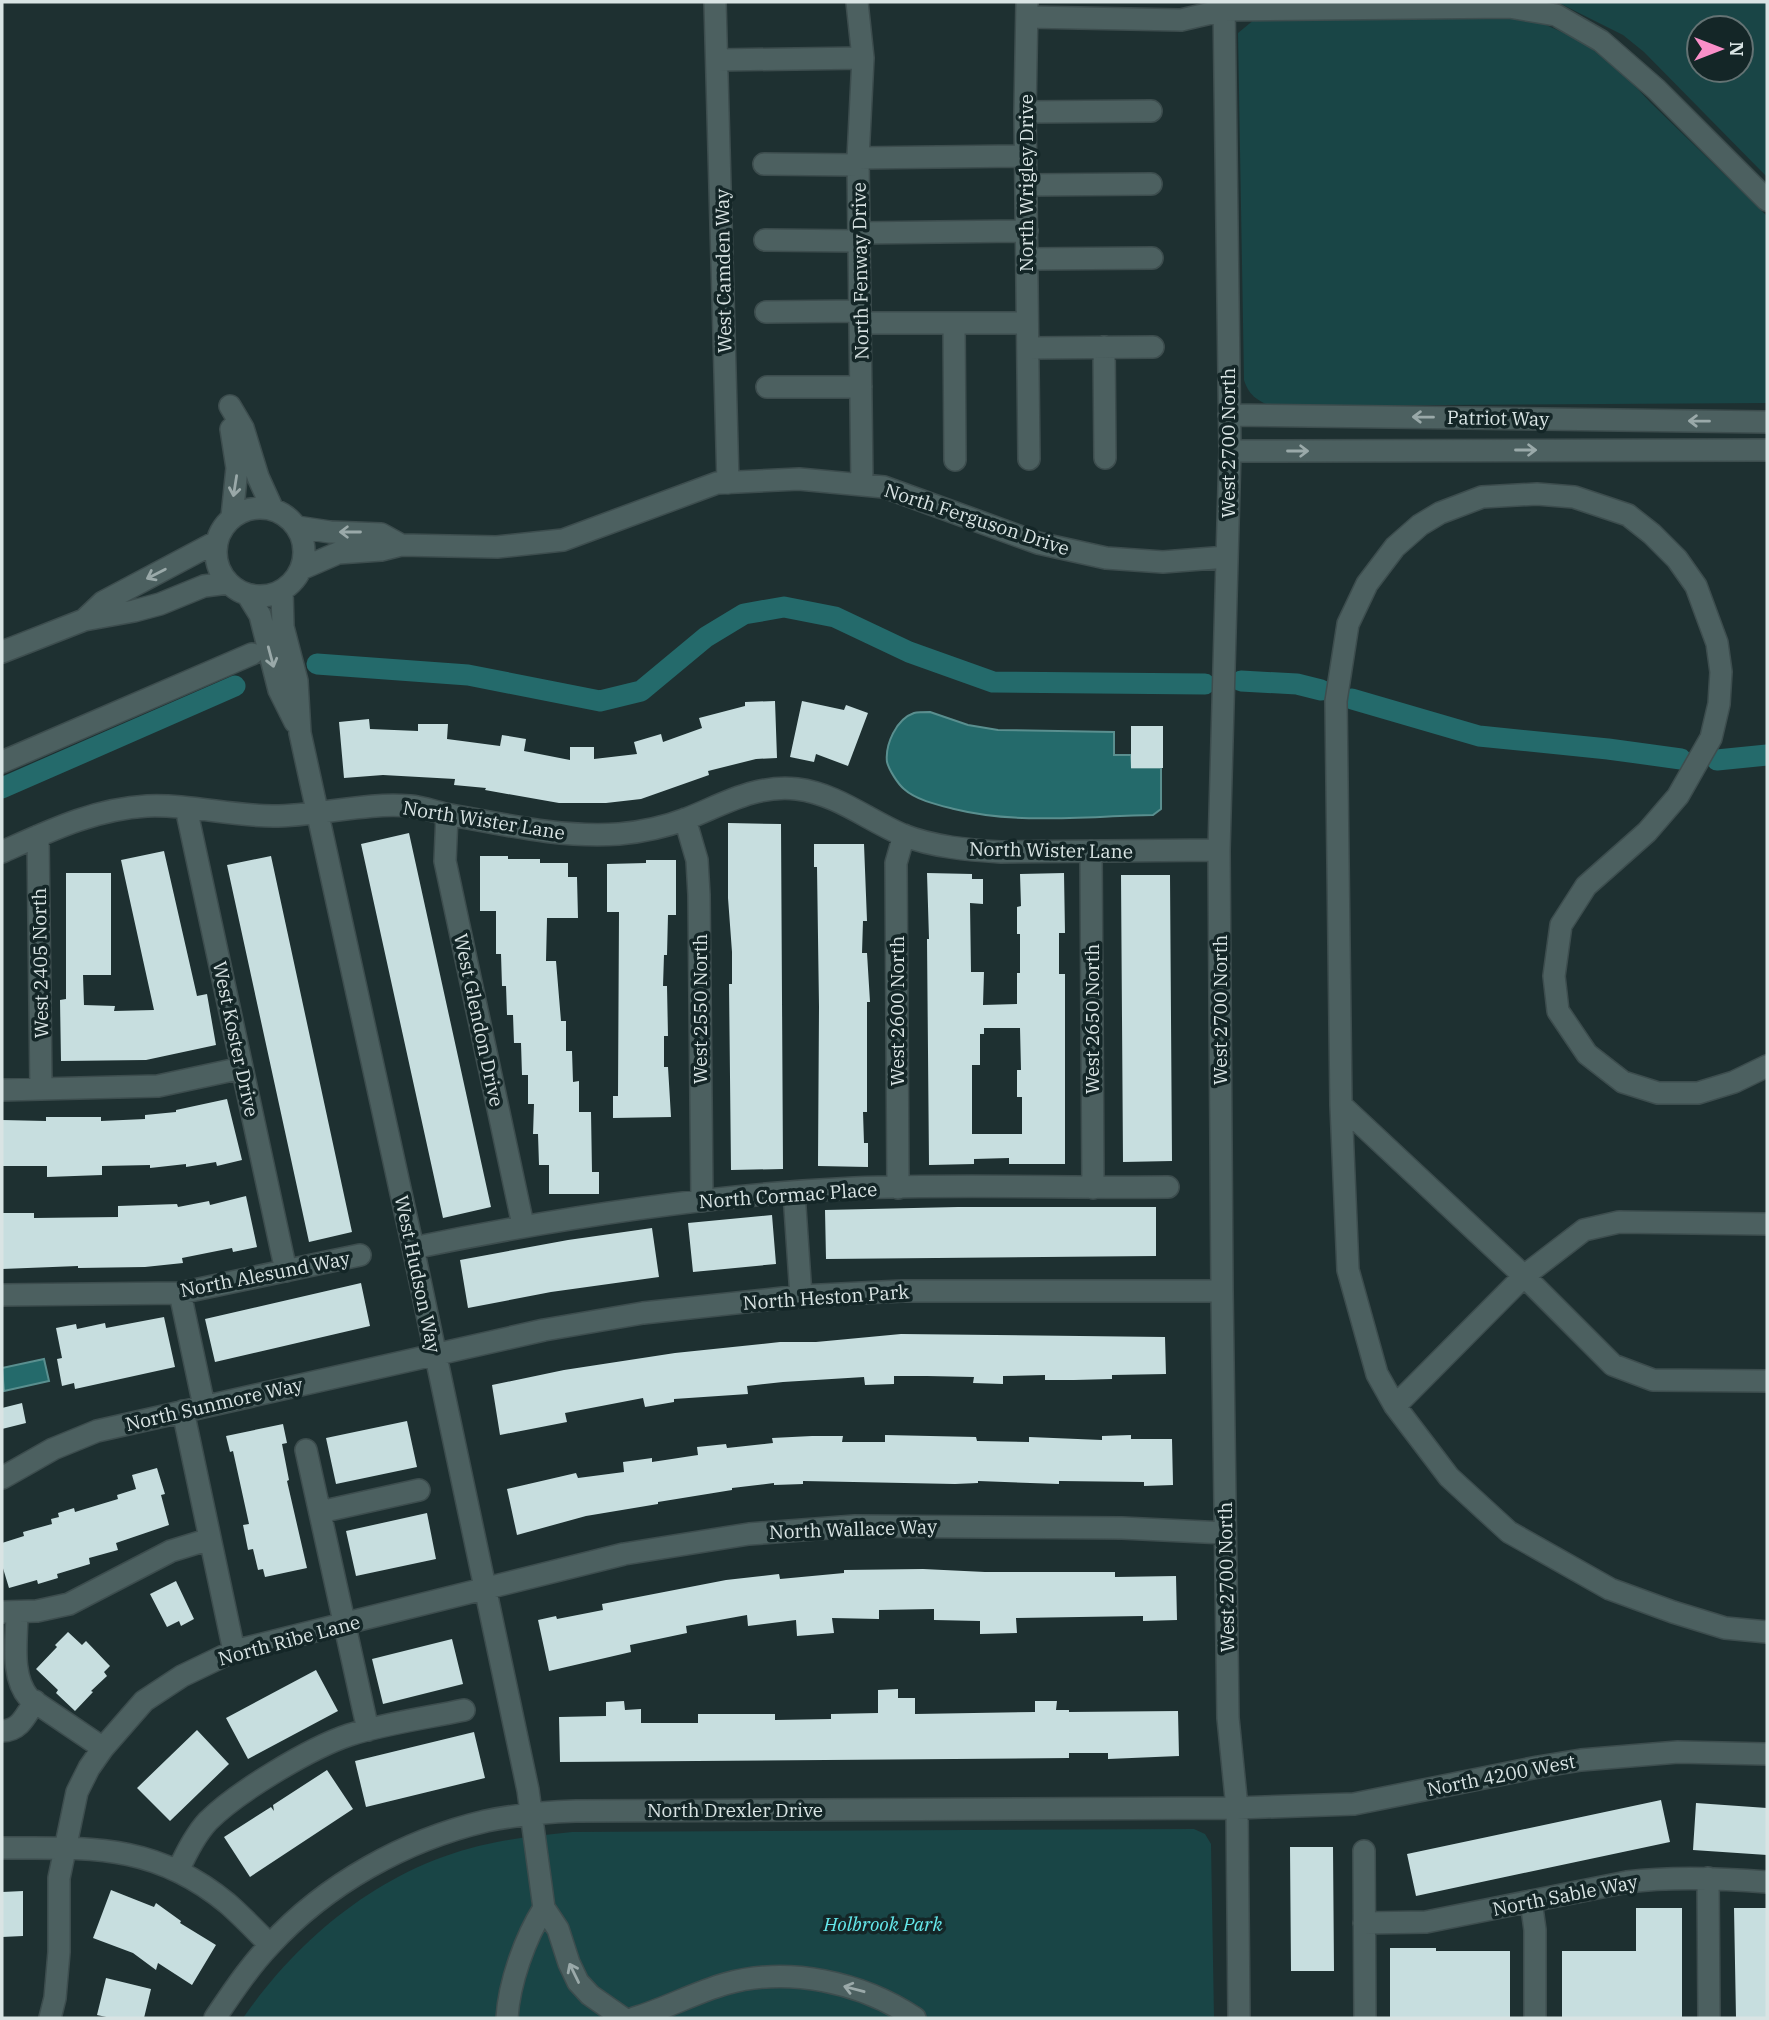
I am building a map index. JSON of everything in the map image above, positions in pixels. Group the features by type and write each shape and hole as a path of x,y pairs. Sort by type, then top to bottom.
{"street":[{"name":"West Camden Way","path":"715,2 729,483"},
{"name":"North Fenway Drive","path":"857,2 863,58 858,161 862,485"},
{"path":"1027,9 1181,20 1224,6 1509,7 1556,15 1601,41 1656,89 1767,200"},
{"name":"West 2700 North","path":"1224,6 1230,451 1219,850 1222,1291 1228,1718 1237,1808 1240,2018"},
{"name":"North Wrigley Drive","path":"1027,9 1025,113 1029,459"},
{"path":"718,60 863,58"},
{"path":"1025,113 1151,111"},
{"path":"764,164 1026,156"},
{"path":"1026,185 1151,184"},
{"path":"765,240 1027,231"},
{"path":"1027,259 1152,258"},
{"path":"766,312 954,323 1027,323"},
{"path":"954,323 955,460"},
{"path":"1104,347 1105,458"},
{"path":"1028,348 1153,347"},
{"path":"767,387 861,387"},
{"path":"232,517 237,468 230,406 243,428 258,477 274,510"},
{"name":"Patriot Way","path":"1229,415 1767,422"},
{"name":"Patriot Way","path":"1230,451 1767,450"},
{"name":"North Ferguson Drive","path":"301,569 338,553 381,551 401,545 497,547 563,540 717,484 799,480 884,487 1038,543 1106,558 1163,562 1227,557"},
{"path":"1767,1066 1734,1082 1698,1093 1658,1093 1623,1082 1587,1054 1558,1011 1554,976 1561,925 1586,886 1647,832 1678,796 1711,738 1719,704 1721,672 1717,643 1696,586 1677,559 1628,515 1574,497 1510,494 1482,497 1462,503 1420,525 1395,547 1367,584 1348,624 1336,701 1341,1105 1348,1270 1377,1374 1395,1406 1449,1477 1509,1532 1609,1589 1725,1628 1767,1632"},
{"path":"245,510 274,510 286,516 297,527 303,540 301,569 293,582 282,591 268,596 247,594 228,583 218,564 216,542 222,528 232,517 245,510"},
{"name":"North Ferguson Drive","path":"297,527 330,532 381,534 401,545"},
{"path":"83,620 103,602 216,542"},
{"path":"2,652 83,620 134,611 160,604 204,586 228,583"},
{"name":"West Hudson Way","path":"282,591 283,627 297,681 300,733 528,1790 544,1908"},
{"name":"West Hudson Way","path":"247,594 260,615 279,690 300,733"},
{"path":"2,762 252,654"},
{"name":"North Wister Lane","path":"2,852 75,820 110,811 148,806 272,816 394,805 414,806 447,815 570,835 621,834 685,819 744,794 780,788 798,789 830,797 904,835 970,850 1219,850"},
{"name":"West Koster Drive","path":"186,808 286,1271"},
{"name":"West Glendon Drive","path":"447,815 445,861 523,1225"},
{"name":"West 2550 North","path":"685,819 696,860 699,895 702,1201"},
{"name":"West 2600 North","path":"898,1188 896,863 904,835"},
{"name":"West 2405 North","path":"38,836 41,1089"},
{"name":"West 2650 North","path":"1091,851 1093,1188"},
{"path":"2,1090 158,1086 242,1068"},
{"path":"1341,1105 1524,1276 1614,1366 1653,1380 1767,1381"},
{"name":"North Cormac Place","path":"413,1248 523,1225 702,1201 853,1188 1168,1187"},
{"path":"794,1193 801,1296"},
{"path":"1395,1406 1524,1276 1584,1230 1619,1222 1767,1224"},
{"name":"North Alesund Way","path":"2,1295 180,1293 360,1255"},
{"name":"North Heston Park","path":"435,1354 544,1330 643,1313 801,1296 902,1291 1222,1291"},
{"path":"180,1293 210,1539 234,1651"},
{"name":"North Sunmore Way","path":"2,1478 77,1437 435,1354"},
{"path":"306,1450 368,1730"},
{"path":"320,1512 419,1490"},
{"name":"North Wallace Way","path":"486,1590 664,1547 807,1528 993,1526 1225,1533"},
{"path":"103,1748 23,1690 19,1682 9,1612 37,1611 69,1604 147,1562 171,1551 210,1539"},
{"name":"North Ribe Lane","path":"50,2018 55,1998 59,1952 60,1878 77,1792 103,1748 144,1701 182,1676 234,1651 486,1590"},
{"path":"2,1731 20,1725 35,1701"},
{"path":"177,1871 187,1849 208,1822 240,1794 296,1761 346,1736 464,1710"},
{"name":"North 4200 West","path":"1237,1808 1354,1804 1538,1767 1630,1755 1678,1752 1767,1754"},
{"name":"North Drexler Drive","path":"215,2018 270,1945 323,1897 363,1870 400,1851 485,1822 590,1810 1237,1808"},
{"path":"2,1849 98,1848 149,1859 177,1871 227,1903 270,1945"},
{"path":"1364,1851 1365,2018"},
{"name":"North Sable Way","path":"1364,1923 1426,1922 1627,1882 1672,1878 1767,1882"},
{"path":"1708,1878 1709,2018"},
{"path":"1531,1902 1535,1930 1535,2018"},
{"path":"507,2018 513,1984 530,1930 544,1908 558,1929 569,1963 579,1982 590,1996 623,2018"},
{"path":"634,2018 724,1984 758,1978 796,1978 827,1981 869,1993 915,2018"}],"green space":[{"path":"1557,2 1767,2 1767,177 1644,52 1623,35"},
{"path":"1496,16 1544,24 1577,39 1615,65 1767,216 1767,403 1271,406 1257,399 1248,390 1244,380 1238,33 1255,19"},
{"name":"Holbrook Park","path":"1194,1829 1205,1834 1211,1844 1214,2018 243,2018 267,1986 294,1957 322,1929 353,1905 421,1866 458,1852 497,1842 572,1832"}],"shaded area":[{"path":"930,712 968,725 998,730 1114,732 1114,755 1131,755 1132,768 1161,768 1161,809 1153,815 1003,817 978,814 921,799 899,784 888,765 887,755 893,733 902,721 914,713"},
{"path":"44,1359 49,1381 4,1391 2,1368"}],"building":[{"path":"775,701 777,758 756,759 708,771 709,775 641,799 606,803 559,803 485,790 486,788 454,785 455,779 383,775 344,778 339,722 369,719 370,729 418,731 418,724 448,724 447,739 500,746 502,735 526,739 524,751 570,760 570,747 594,747 594,759 637,754 634,742 661,734 663,742 702,728 699,718 745,706 745,702"},
{"path":"802,701 844,710 846,705 868,713 848,766 816,754 814,762 790,757"},
{"path":"1131,726 1163,726 1163,768 1131,768"},
{"path":"728,823 781,824 783,1169 731,1170 729,984 732,984 732,952 728,898"},
{"path":"409,833 491,1207 443,1218 361,844"},
{"path":"814,844 864,844 867,921 863,921 862,953 867,953 870,1002 867,1002 867,1112 863,1112 864,1143 868,1143 868,1167 818,1166 819,1007 817,867 814,867"},
{"path":"164,851 197,996 207,994 216,1045 146,1060 61,1061 60,1000 66,999 66,873 111,873 111,975 83,975 84,1005 115,1006 114,1011 154,1010 121,860"},
{"path":"271,856 352,1232 309,1242 227,865"},
{"path":"480,856 540,859 540,863 568,863 568,877 577,877 578,918 547,918 546,961 556,961 561,1021 566,1021 566,1051 572,1051 573,1082 579,1081 579,1112 591,1112 592,1172 599,1172 599,1194 549,1194 549,1165 539,1165 538,1134 533,1134 534,1104 528,1104 528,1075 522,1075 521,1043 514,1043 513,1015 507,1015 506,986 502,986 501,954 496,954 496,911 480,911"},
{"path":"646,860 676,860 676,915 668,915 663,986 667,986 668,1036 664,1036 664,1067 668,1067 671,1117 613,1118 613,1096 618,1096 619,912 607,912 607,864 646,863"},
{"path":"927,873 972,874 972,879 983,879 983,904 970,903 971,972 984,972 983,1005 1017,1004 1017,973 1020,973 1017,907 1021,906 1020,874 1064,873 1065,933 1059,933 1059,974 1065,974 1065,1164 1009,1164 1009,1158 974,1159 974,1164 929,1165","holes":["984,1028 1020,1028 1021,1070 1017,1070 1017,1097 1022,1097 1022,1134 972,1134 972,1065 980,1065 980,1034 984,1034"]},
{"path":"1121,875 1170,875 1172,1161 1123,1162"},
{"path":"227,1099 242,1160 217,1166 216,1162 186,1167 186,1164 150,1168 150,1165 102,1166 102,1175 47,1177 47,1166 2,1166 2,1120 46,1121 46,1117 101,1117 101,1121 145,1119 145,1115 176,1112"},
{"path":"246,1196 257,1247 233,1252 232,1248 182,1258 183,1263 145,1267 2,1269 2,1213 34,1213 34,1218 118,1217 118,1206 177,1204 178,1207 209,1201 210,1205"},
{"path":"1156,1207 1156,1256 826,1259 825,1210"},
{"path":"772,1215 776,1264 693,1272 688,1223"},
{"path":"652,1228 659,1277 551,1292 468,1308 460,1260"},
{"path":"361,1283 370,1326 215,1362 205,1319"},
{"path":"164,1317 175,1367 75,1389 74,1383 62,1386 57,1359 62,1358 56,1328 76,1324 77,1329 105,1323 106,1328"},
{"path":"901,1334 1165,1337 1166,1374 1112,1375 1112,1379 1074,1380 1045,1380 1045,1375 1003,1376 1003,1384 973,1383 974,1377 927,1376 894,1376 894,1384 865,1385 864,1377 783,1382 747,1386 748,1394 674,1399 674,1402 645,1407 643,1398 565,1413 567,1422 500,1435 492,1385 564,1370 675,1353 780,1342 816,1342"},
{"path":"22,1403 26,1423 2,1429 2,1408"},
{"path":"407,1421 417,1467 336,1484 326,1438"},
{"path":"283,1424 287,1443 282,1444 289,1480 287,1481 307,1568 265,1577 263,1569 258,1570 253,1549 248,1550 243,1525 249,1524 233,1451 230,1452 226,1436"},
{"path":"885,1435 976,1437 977,1441 1029,1442 1029,1437 1102,1440 1102,1436 1131,1435 1131,1439 1172,1439 1173,1485 1059,1481 1059,1484 978,1481 955,1484 803,1481 803,1484 774,1483 732,1488 586,1516 517,1535 507,1489 576,1473 578,1478 624,1472 623,1462 652,1458 652,1462 698,1455 697,1447 726,1444 727,1448 773,1443 772,1438 812,1436 843,1436 842,1442 885,1442"},
{"path":"157,1468 165,1494 161,1495 169,1525 116,1543 118,1550 89,1558 90,1564 57,1574 58,1578 38,1584 37,1580 9,1588 2,1565 2,1543 24,1536 23,1532 52,1524 51,1519 59,1517 58,1513 74,1508 75,1512 118,1499 117,1495 136,1489 132,1475"},
{"path":"427,1513 436,1559 356,1576 346,1531"},
{"path":"844,1570 1115,1572 1115,1577 1176,1576 1177,1620 1143,1621 1143,1616 1016,1618 1017,1633 980,1634 980,1621 934,1620 934,1609 879,1610 879,1619 832,1618 834,1633 797,1636 796,1620 748,1626 747,1615 686,1626 687,1633 630,1645 631,1652 549,1671 538,1620 603,1610 602,1604 726,1580 779,1574 780,1579 844,1573"},
{"path":"176,1581 194,1619 181,1626 179,1621 167,1627 150,1594"},
{"path":"68,1632 82,1645 86,1641 110,1666 104,1672 107,1676 75,1711 36,1669"},
{"path":"452,1639 463,1684 383,1704 372,1659"},
{"path":"316,1670 338,1711 248,1759 226,1718"},
{"path":"898,1689 898,1698 915,1698 915,1714 1035,1712 1035,1701 1057,1701 1056,1710 1069,1712 1178,1711 1179,1756 1108,1759 1108,1753 1069,1753 1069,1758 560,1762 559,1717 606,1716 606,1702 624,1701 625,1710 641,1709 641,1723 698,1723 698,1714 775,1714 775,1720 831,1719 831,1714 878,1713 878,1690"},
{"path":"197,1730 229,1764 170,1821 137,1788"},
{"path":"474,1732 485,1778 366,1807 355,1761"},
{"path":"327,1770 353,1809 250,1877 224,1837 271,1807 274,1811 273,1805"},
{"path":"1661,1800 1670,1842 1416,1896 1407,1854"},
{"path":"1696,1803 1767,1808 1767,1855 1693,1850"},
{"path":"1290,1847 1333,1847 1334,1971 1291,1971"},
{"path":"111,1890 154,1907 156,1903 181,1921 180,1923 216,1945 192,1985 158,1963 156,1970 133,1953 93,1938"},
{"path":"23,1891 23,1936 2,1937 2,1892"},
{"path":"1636,1908 1682,1908 1682,2018 1562,2018 1562,1951 1636,1951"},
{"path":"1734,1908 1767,1908 1767,2018 1736,2018"},
{"path":"1390,1948 1510,1951 1510,2018 1390,2018"},
{"path":"106,1978 151,1989 144,2018 111,2018 97,2015"}],"waterway":[{"path":"317,664 468,675 600,701 641,691 706,637 744,614 784,607 835,617 909,652 993,682 1205,684"},
{"path":"1241,681 1297,684 1321,690"},
{"path":"2,788 235,686"},
{"path":"1352,699 1479,736 1681,759"},
{"path":"1717,760 1767,755"}]}
